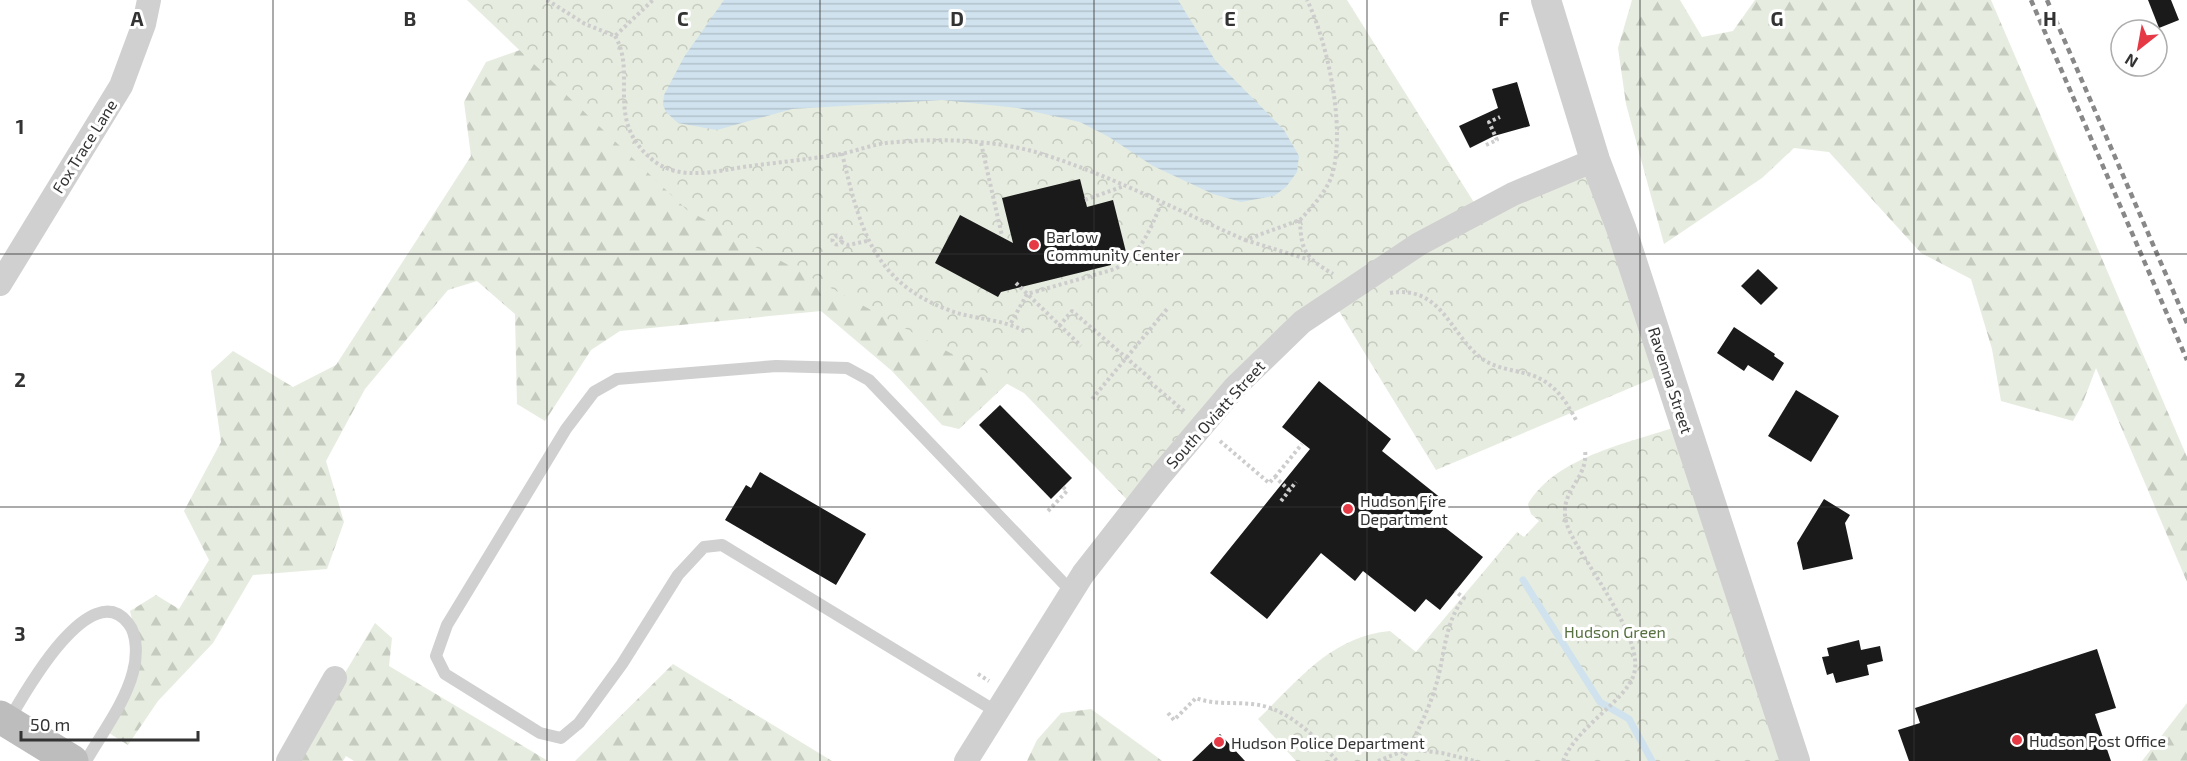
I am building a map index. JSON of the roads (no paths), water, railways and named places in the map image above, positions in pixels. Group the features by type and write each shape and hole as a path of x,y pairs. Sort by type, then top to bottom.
{"main road":[{"path":"4,719 72,761"}],"street":[{"name":"Fox Trace Lane","path":"0,284 121,86 144,24 149,0"},
{"name":"Ravenna Street","path":"1546,0 1595,160 1621,228 1795,761"},
{"name":"South Oviatt Street","path":"966,761 1072,592 1158,478 1235,387 1302,322 1419,244 1513,194 1595,160"},
{"path":"288,761 335,678"}],"lane":[{"path":"997,712 722,545 704,547 678,575 622,664 579,723 561,738 540,733 445,675 436,656 447,625 566,429 594,392 617,379 776,366 848,368 869,380 1072,592"},
{"path":"4,719 67,634 95,615 108,612 121,616 130,625 134,637 134,671 126,691 86,761"}],"water":[{"path":"724,0 1178,0 1215,60 1284,130 1299,156 1297,172 1286,187 1274,196 1241,202 1213,194 1153,166 1109,137 1080,122 1018,108 942,100 792,109 717,130 678,123 666,112 663,105 664,95 684,57"}],"waterway":[{"path":"1523,580 1600,702 1629,719 1652,761"}],"railway":[{"path":"2031,0 2187,360"},
{"path":"2047,0 2187,323"}],"place":[{"name":"Barlow Community Center","path":"1034,245"},
{"name":"Hudson Fire Department","path":"1348,509"},
{"name":"Hudson Post Office","path":"2017,740"},
{"name":"Hudson Police Department","path":"1219,742"}],"park label":[{"name":"Hudson Green","path":"1615,631"}]}
